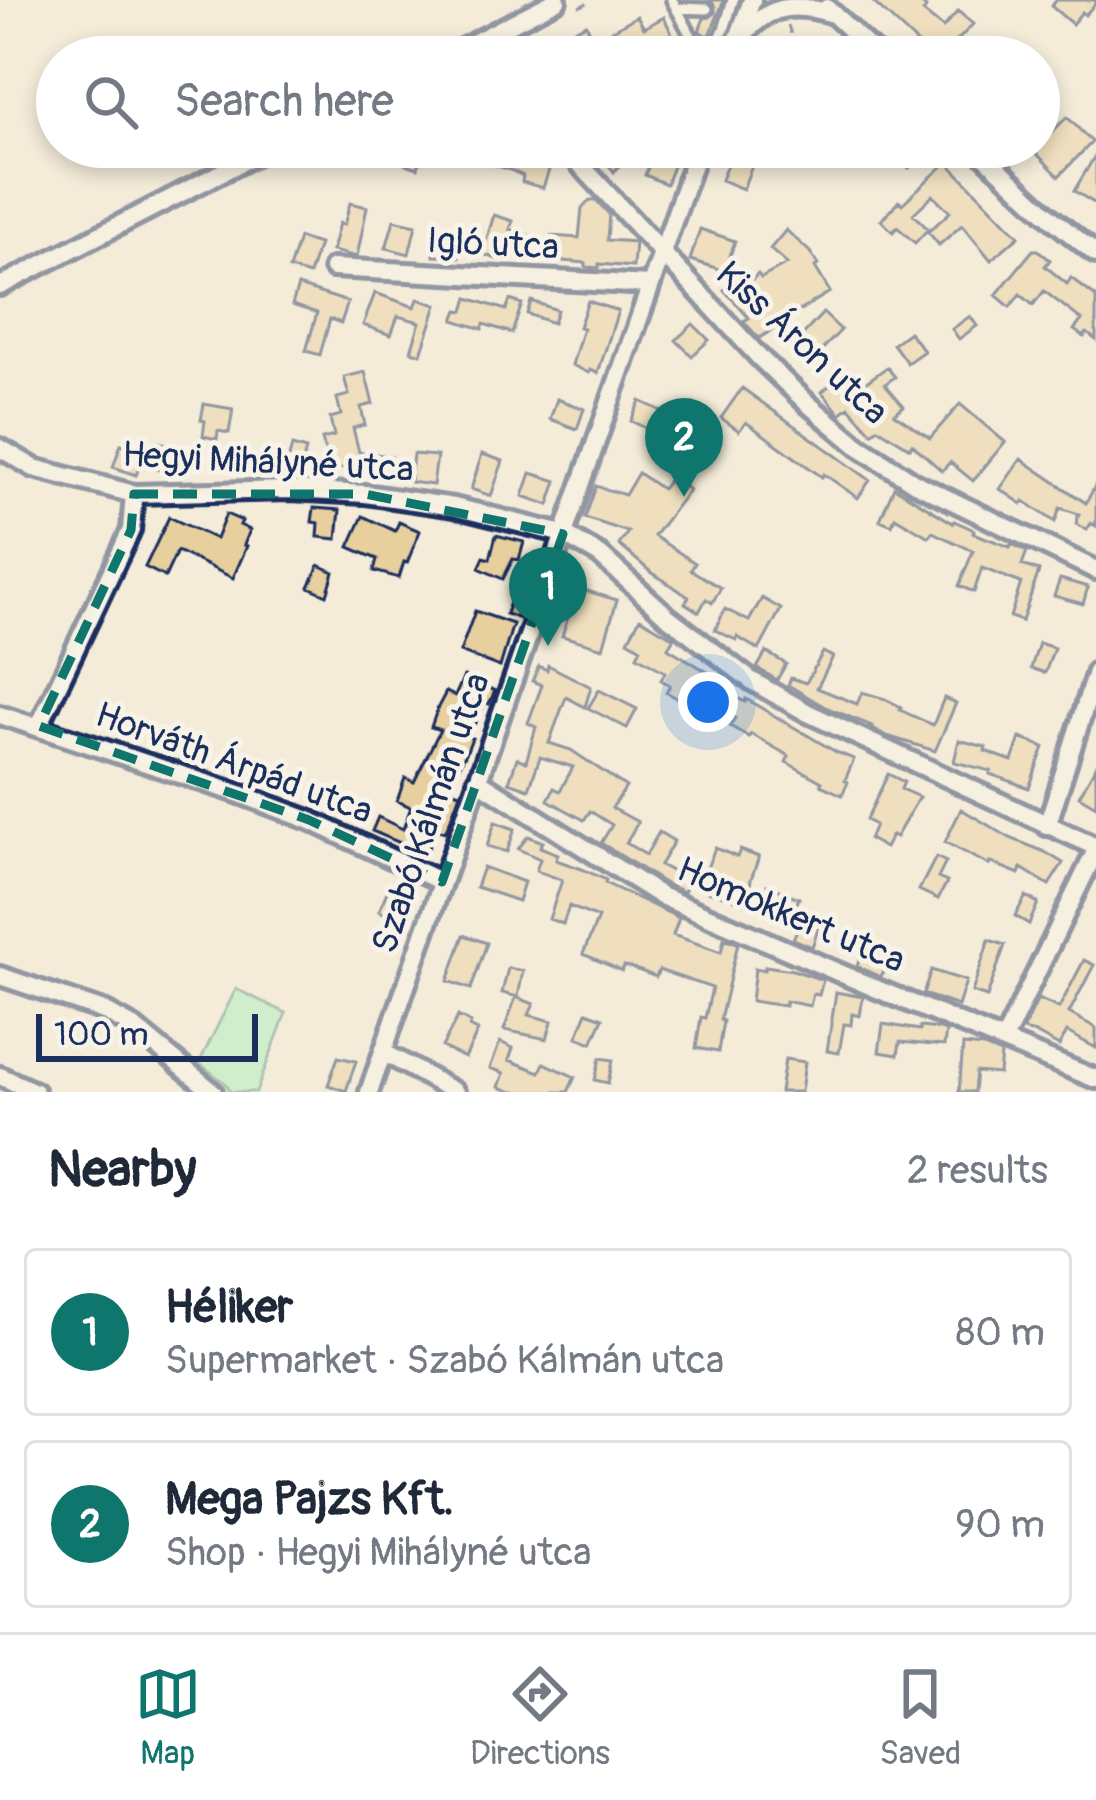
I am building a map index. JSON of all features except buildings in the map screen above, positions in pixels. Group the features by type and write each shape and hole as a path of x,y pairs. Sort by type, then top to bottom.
{"street":[{"path":"500,36 557,0"},
{"path":"730,36 752,0"},
{"path":"818,0 857,36"},
{"path":"734,36 783,7 833,14"},
{"path":"0,286 230,168"},
{"name":"Kiss Áron utca","path":"583,168 760,358 858,446 915,483 1096,570"},
{"name":"Szabó Kálmán utca","path":"369,1092 691,168"},
{"path":"997,168 1096,254"},
{"name":"Igló utca","path":"333,268 650,285"},
{"name":"Hegyi Mihályné utca","path":"0,448 34,468 134,494 290,490 365,494 454,507 563,534 585,544 667,616 752,680 808,712 1096,849"},
{"path":"39,726 130,530 134,494"},
{"path":"1047,826 1096,672"},
{"name":"Horváth Árpád utca","path":"0,715 309,820 442,882"},
{"name":"Homokkert utca","path":"477,780 661,896 1096,1079"},
{"path":"1004,1040 1096,849"},
{"path":"0,976 104,1011 135,1028 213,1092"},
{"path":"383,1052 455,1092"},
{"path":"0,1076 35,1092"}],"lane":[{"path":"726,36 724,15 732,0"},
{"path":"677,9 702,5"},
{"path":"677,9 693,36"},
{"path":"677,9 701,26"}],"path":[{"path":"579,7 594,0"}],"highlighted area":[{"path":"134,494 365,494 563,534 442,882 309,820 39,726 131,530"}],"green space":[{"path":"236,989 286,1013 256,1092 231,1092 199,1063"}],"place":[{"name":"Mega Pajzs Kft.","path":"684,497"},
{"name":"Héliker","path":"548,646"}]}
